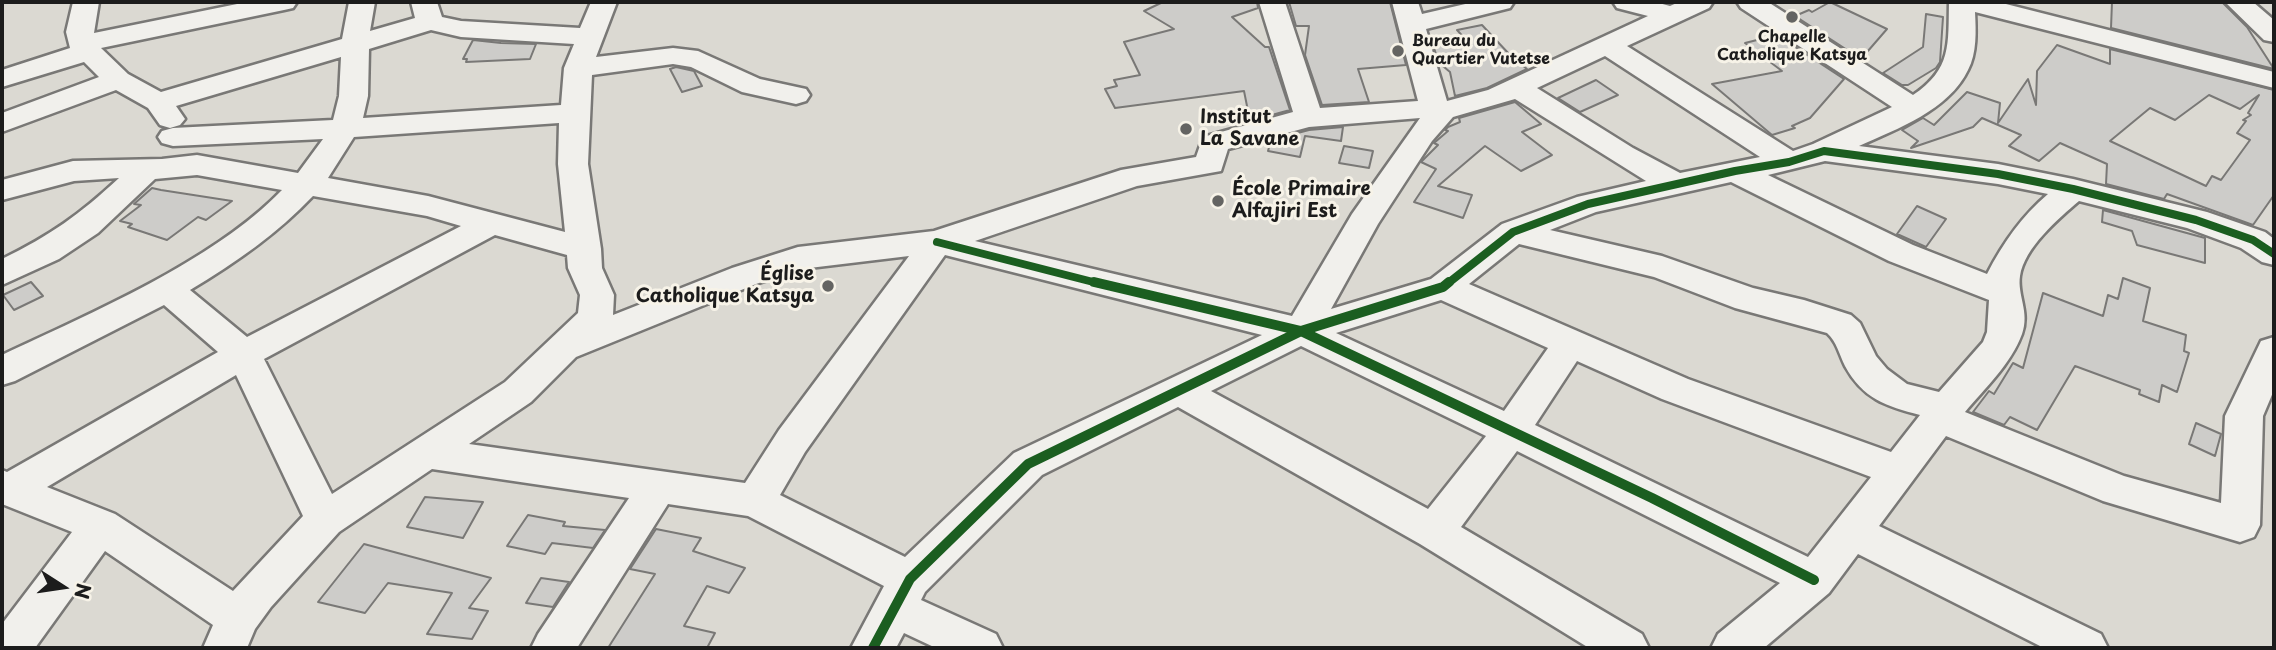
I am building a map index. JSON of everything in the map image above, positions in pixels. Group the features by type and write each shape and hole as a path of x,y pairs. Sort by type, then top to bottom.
{"street":[{"path":"2,273 47,251 87,225 172,154 170,119 158,102 118,79 84,48 80,32 86,2"},
{"path":"2,79 84,48 284,2"},
{"path":"2,371 167,289 248,234 310,184 346,127 357,85 355,44 362,2 427,12 461,29 590,37"},
{"path":"6,488 101,526 231,633 292,553 325,520 518,392 568,347 595,317 597,295 585,268 573,164 578,68 604,2"},
{"path":"1272,2 1310,118"},
{"path":"1438,110 1408,13 1458,15 1501,2"},
{"path":"1626,2 1673,15"},
{"path":"568,347 744,276 798,258 937,242 1132,177 1210,164 1214,144 1262,128 1310,118 1438,110 1498,96 1700,2"},
{"path":"1750,2 1913,108"},
{"path":"873,648 903,594 1028,464 1301,331 1443,287 1513,232 1588,204 1788,162 1824,151 1913,108 1944,87 1955,70 1963,38 1962,2"},
{"path":"1968,2 2274,80"},
{"path":"2238,2 2274,34"},
{"path":"158,102 355,44 427,12"},
{"path":"1608,46 1788,162"},
{"path":"578,68 673,57 698,59 752,86 796,95"},
{"path":"2,123 118,79"},
{"path":"1517,88 1622,155 1675,184"},
{"path":"1301,331 1363,222 1438,110"},
{"path":"173,137 575,113"},
{"path":"1824,151 1998,174 2073,189 2196,220 2253,240 2274,254"},
{"path":"2,190 74,172 118,168 155,169 197,164 419,204 585,250"},
{"path":"1735,171 1889,248 1966,281 2005,293"},
{"path":"1733,648 1814,580 1997,349 2005,332 2008,311 2003,276 2014,253 2037,220 2073,189"},
{"path":"6,488 244,354 492,223"},
{"path":"1513,232 1662,267 1746,299 1804,312 1839,324 1848,332 1861,362 1874,379 1896,395 1944,413 2117,490 2240,525 2244,416 2274,350"},
{"path":"937,242 1116,288 1301,331 1652,498 1814,580"},
{"path":"755,501 792,442 937,242"},
{"path":"1443,287 1675,388 1900,471"},
{"path":"167,289 244,354 325,520"},
{"path":"1434,532 1510,432 1570,344"},
{"path":"1178,390 1434,532 1627,648"},
{"path":"427,453 755,501 903,594 981,648"},
{"path":"553,648 657,488"},
{"path":"10,648 56,582 101,526"},
{"path":"1851,531 2086,648"}],"shaded area":[{"path":"2,2 2274,2 2274,648 2,648"}],"building":[{"path":"1163,2 1257,2 1258,8 1232,17 1265,47 1269,47 1290,110 1250,121 1244,91 1115,108 1105,89 1117,86 1114,80 1140,75 1124,42 1174,29 1144,11"},
{"path":"1289,2 1390,2 1406,65 1358,69 1369,102 1322,105 1305,55 1309,26 1296,26"},
{"path":"1830,2 1887,29 1861,59 1795,16 1809,10 1812,12"},
{"path":"2112,2 2223,3 2247,27 2274,69 2111,28"},
{"path":"1926,14 1943,17 1940,62 1936,68 1908,85 1902,85 1883,73 1923,47"},
{"path":"1482,25 1527,69 1487,88 1455,96 1450,72 1438,62 1432,40 1467,41 1457,30"},
{"path":"1777,35 1844,79 1810,118 1792,126 1795,128 1772,135 1712,84 1782,71 1745,43"},
{"path":"473,40 536,44 530,59 466,62 467,59 463,59"},
{"path":"2057,45 2110,64 2110,49 2274,90 2274,195 2253,225 2167,194 2164,199 2106,184 2107,164 2060,143 2039,161 2009,146 2021,135 1982,118 1973,127 1911,148 1918,141 1902,130 1923,118 1934,125 1967,92 2000,103 1998,123 2028,79 2036,105 2037,71","holes":["2209,95 2240,109 2259,95 2248,113 2251,115 2243,120 2246,121 2237,133 2250,140 2221,180 2212,176 2206,186 2110,141 2150,108 2175,120"]},
{"path":"676,67 694,71 702,86 682,92 670,69"},
{"path":"1596,80 1618,95 1580,112 1558,98"},
{"path":"1515,102 1541,124 1522,132 1552,155 1521,171 1485,146 1438,186 1472,195 1463,218 1414,202 1436,169 1421,162 1438,145 1434,143 1448,131 1445,130 1448,127 1460,122 1459,118"},
{"path":"1343,127 1341,141 1305,136 1300,157 1268,151 1271,140 1309,130"},
{"path":"1344,146 1373,151 1369,168 1339,163"},
{"path":"152,188 232,201 206,220 198,217 167,240 128,227 132,224 120,221 141,205 134,204"},
{"path":"1917,206 1946,219 1926,247 1897,234"},
{"path":"2103,210 2205,238 2205,263 2137,245 2132,231 2102,222"},
{"path":"2123,278 2150,288 2143,321 2186,335 2184,351 2189,353 2177,392 2162,385 2159,402 2139,394 2140,390 2075,366 2037,430 2010,417 2004,425 1973,412 1989,391 1994,394 2013,363 2023,368 2043,293 2103,316 2108,295 2118,299"},
{"path":"31,282 43,296 14,310 3,295"},
{"path":"2196,423 2221,434 2215,456 2189,444"},
{"path":"425,497 483,502 463,538 407,527"},
{"path":"528,515 565,522 563,526 605,530 593,548 552,543 545,554 507,546"},
{"path":"656,529 701,538 693,551 745,568 729,593 707,586 684,626 715,633 707,648 608,648 655,574 630,569"},
{"path":"364,544 491,578 469,608 488,611 472,639 427,634 452,593 388,583 365,613 318,602"},
{"path":"541,578 569,582 553,607 526,603"}],"cycle path":[{"path":"873,648 910,579 1028,464 1301,331 1443,287 1513,232 1588,204 1735,171 1789,162 1824,151 1998,174 2073,189 2196,220 2253,240 2274,254"},
{"path":"937,242 1116,288 1301,331 1652,498 1814,580"}],"place":[{"name":"Chapelle Catholique Katsya","path":"1792,17"},
{"name":"Bureau du Quartier Vutetse","path":"1398,51"},
{"name":"Institut La Savane","path":"1186,129"},
{"name":"École Primaire Alfajiri Est","path":"1218,201"},
{"name":"Église Catholique Katsya","path":"828,286"}]}
